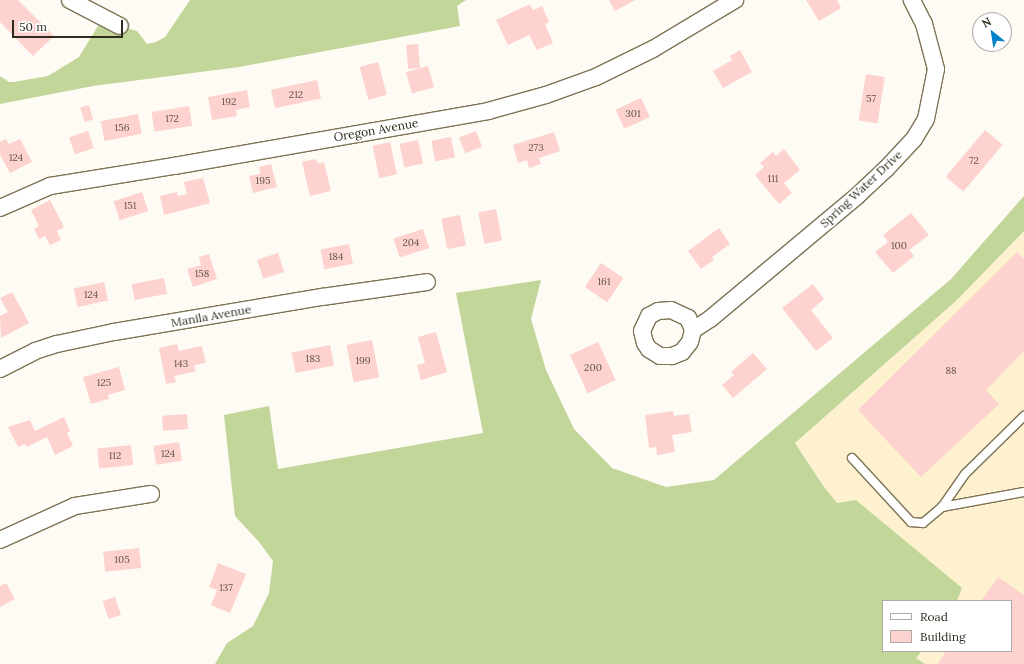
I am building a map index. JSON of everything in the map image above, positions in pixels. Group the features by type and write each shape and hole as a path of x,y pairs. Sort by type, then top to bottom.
{"street":[{"path":"70,0 120,26"},
{"name":"Oregon Avenue","path":"0,208 50,186 174,166 488,111 539,97 596,77 653,49 735,0"},
{"name":"Spring Water Drive","path":"693,330 710,319 857,196 886,169 914,139 926,119 936,70 924,24 912,0"},
{"name":"Manila Avenue","path":"0,369 35,351 56,344 85,338 322,297 427,282"},
{"path":"0,540 74,506 151,494"}],"lane":[{"path":"852,458 912,522 924,523 942,507 965,474 1024,416"},
{"path":"942,507 1024,492"}],"shaded area":[{"path":"1024,231 1024,664 925,664 916,658 921,652 1012,652 1012,600 957,600 962,588 837,503 824,487 795,443 957,300"}],"green space":[{"path":"190,0 466,0 457,6 460,26 239,67 93,86 0,104 0,76 9,82 14,82 48,76 79,57 101,21 137,31 147,44 156,42 165,37"},
{"path":"1024,196 1024,231 957,300 795,443 824,487 837,503 856,500 962,588 957,600 882,600 882,652 921,652 916,658 925,664 215,664 227,643 253,626 269,593 273,561 259,542 235,516 224,415 269,406 278,469 483,433 456,293 541,280 531,319 546,370 574,429 612,468 666,487 714,480 951,279"}],"building":[{"path":"0,0 18,0 54,36 33,56 0,22"},
{"path":"609,0 635,0 615,11"},
{"path":"806,0 837,0 841,8 819,21"},
{"path":"530,4 533,10 542,6 549,22 545,24 553,43 537,50 529,35 508,45 496,20"},
{"path":"418,44 420,68 408,69 406,45"},
{"path":"740,50 752,72 723,88 713,71 732,60 730,56"},
{"path":"378,62 387,95 368,100 360,67"},
{"path":"428,66 434,87 412,93 406,72"},
{"path":"866,74 885,77 877,123 859,120"},
{"path":"317,80 321,99 275,108 271,90"},
{"path":"247,90 250,107 236,110 237,116 212,120 208,97"},
{"path":"641,98 650,117 624,129 616,110"},
{"path":"89,105 93,119 84,122 80,107"},
{"path":"189,106 192,126 155,132 151,112"},
{"path":"138,114 142,134 105,141 101,121"},
{"path":"985,130 1003,145 963,192 946,177"},
{"path":"88,131 94,148 75,155 69,138"},
{"path":"476,131 482,147 465,153 459,137"},
{"path":"554,132 560,151 539,158 541,164 529,168 527,160 518,163 513,145"},
{"path":"451,137 455,158 435,161 431,141"},
{"path":"6,139 9,144 20,139 32,162 10,173 0,155 0,142"},
{"path":"418,140 423,163 404,167 399,144"},
{"path":"390,142 397,174 379,178 372,146"},
{"path":"784,149 800,170 784,183 792,193 779,204 755,175 764,167 760,163 773,152 776,156"},
{"path":"316,159 318,164 324,162 331,191 310,196 302,162"},
{"path":"271,164 277,187 253,193 249,176 260,174 259,167"},
{"path":"203,178 210,203 164,215 160,196 177,192 178,196 187,194 184,182"},
{"path":"142,192 148,211 120,220 113,201"},
{"path":"50,200 64,227 57,231 61,240 50,245 45,236 39,239 34,229 39,226 31,210"},
{"path":"496,209 502,240 484,244 478,212"},
{"path":"911,213 929,235 909,250 914,256 893,273 875,252 888,242 883,235"},
{"path":"460,215 466,245 447,249 441,219"},
{"path":"719,228 730,244 712,257 714,260 701,269 688,251"},
{"path":"423,229 429,248 400,258 394,239"},
{"path":"349,244 353,264 324,269 321,250"},
{"path":"1017,252 1024,259 1024,351 986,390 999,404 921,477 858,410"},
{"path":"278,253 284,272 263,279 257,260"},
{"path":"209,254 217,279 193,287 187,269 201,265 199,257"},
{"path":"601,263 623,278 607,302 585,287"},
{"path":"164,278 167,294 135,300 132,284"},
{"path":"104,282 108,301 78,307 74,288"},
{"path":"813,284 824,299 811,310 833,338 816,351 782,308"},
{"path":"12,292 29,323 1,338 0,316 8,312 0,298"},
{"path":"436,332 447,372 421,380 417,365 425,363 418,337"},
{"path":"372,340 379,377 354,382 346,345"},
{"path":"598,342 616,380 588,393 570,355"},
{"path":"177,344 179,351 202,346 206,363 194,365 196,371 174,376 176,382 166,384 159,348"},
{"path":"330,345 334,366 296,373 292,352"},
{"path":"753,353 767,369 733,398 722,385 734,375 731,372"},
{"path":"119,367 125,390 108,395 109,399 91,404 83,377"},
{"path":"673,411 674,416 689,414 692,432 672,435 675,452 657,455 656,447 649,448 645,415"},
{"path":"187,414 188,429 163,431 162,416"},
{"path":"64,417 70,431 67,433 73,446 55,455 47,437 27,447 25,444 18,447 8,427 30,420 35,431"},
{"path":"179,442 182,461 156,465 153,446"},
{"path":"131,445 133,465 99,468 97,449"},
{"path":"139,548 141,568 105,572 103,552"},
{"path":"218,563 246,574 230,613 211,605 217,590 209,587"},
{"path":"998,577 1024,595 1024,664 938,664 945,652 1012,652 1012,600 982,600"},
{"path":"6,583 15,599 0,607 0,586"},
{"path":"115,597 121,615 109,619 103,601"}]}
